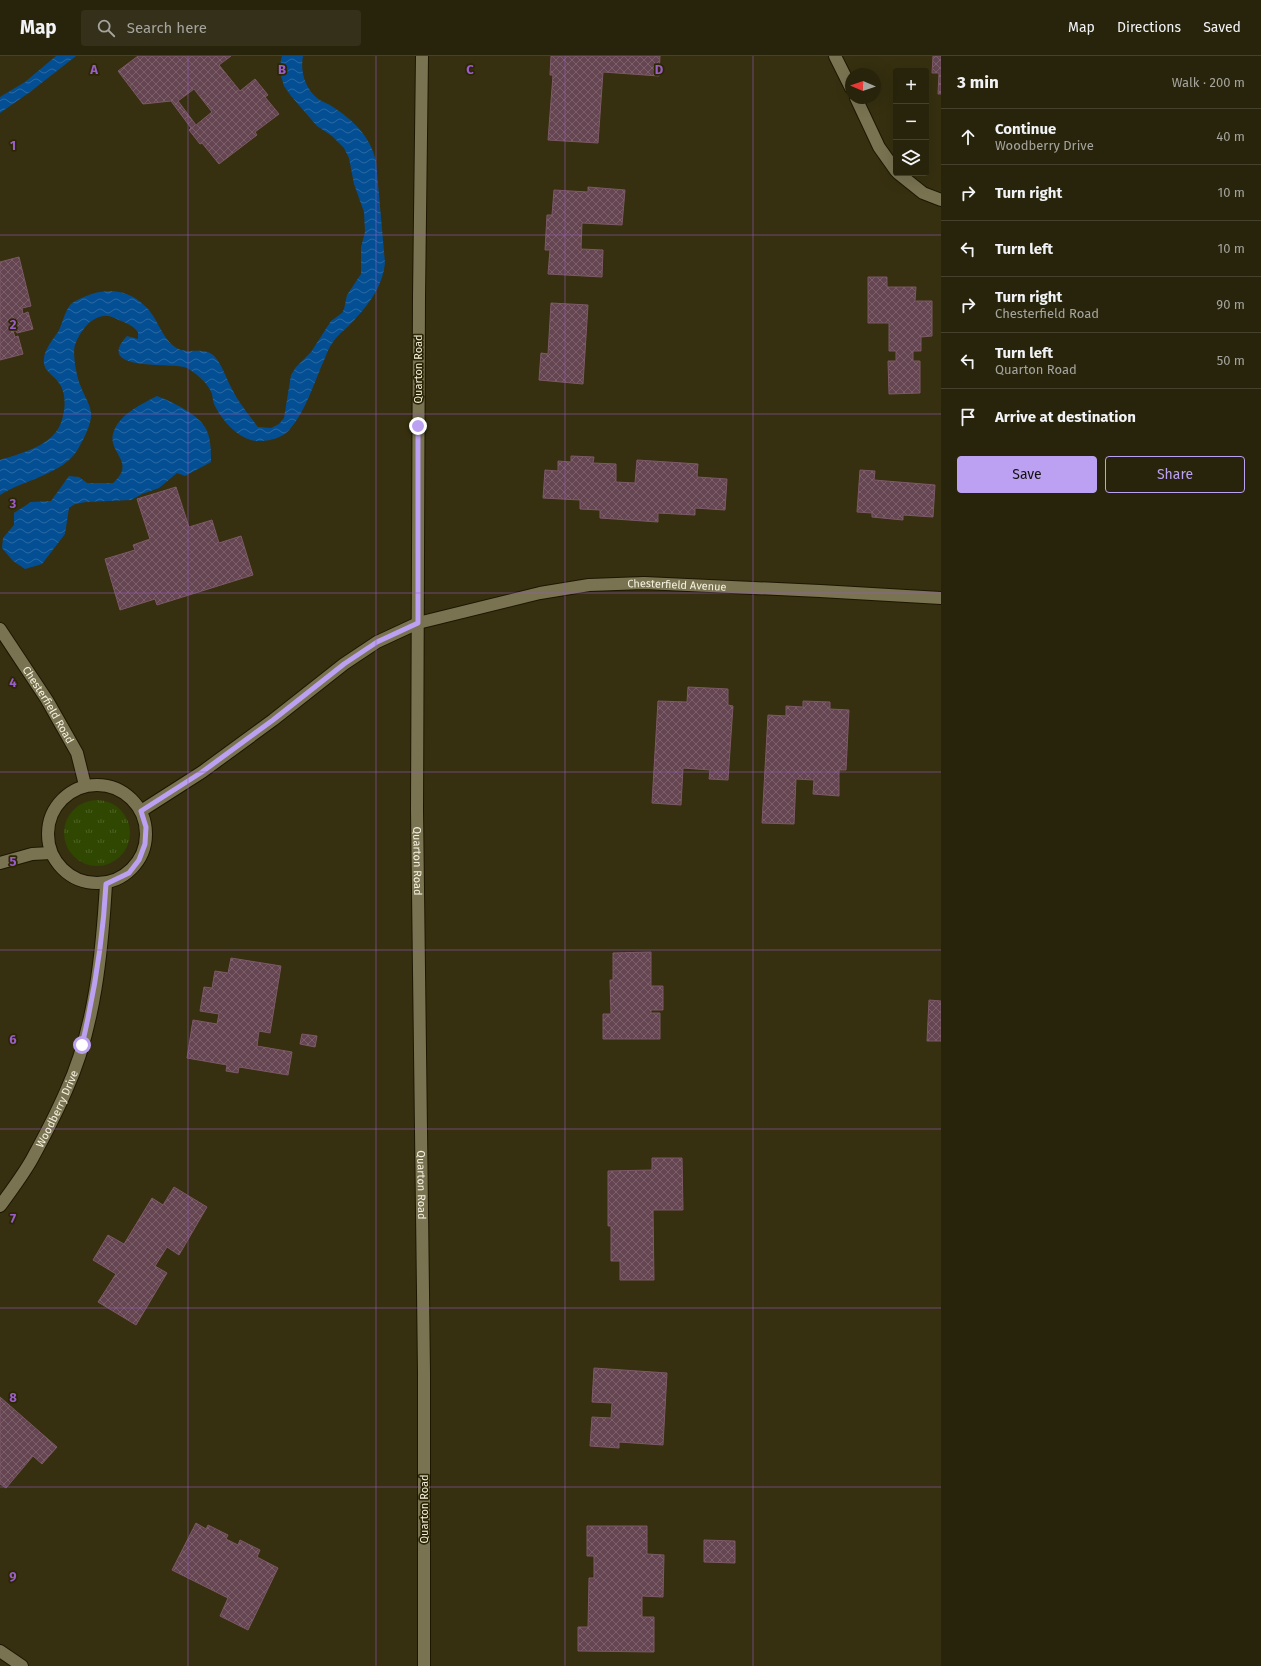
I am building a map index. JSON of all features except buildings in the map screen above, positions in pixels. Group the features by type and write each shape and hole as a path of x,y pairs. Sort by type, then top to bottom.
{"street":[{"name":"Quarton Road","path":"422,56 418,305 418,975 424,1372 424,1666"},
{"path":"836,56 845,75"},
{"path":"859,104 879,147 893,166"},
{"path":"902,176 923,193 941,200"},
{"name":"Chesterfield Avenue","path":"418,623 540,593 589,586 644,583 941,598"},
{"path":"141,811 202,772 273,720 344,664 377,642 418,623"},
{"name":"Chesterfield Road","path":"0,629 47,700 77,753 85,785"},
{"path":"85,785 107,785 121,790 133,799 141,811 146,827 145,844 139,860 129,873 106,884 88,882 69,875 59,865 51,852 48,837 49,822 55,808 64,796 74,789 85,785"},
{"path":"0,863 32,854 51,852"},
{"name":"Woodberry Drive","path":"0,1206 32,1159 67,1090 82,1045 99,967 106,884"},
{"path":"0,1651 22,1666"}],"green space":[{"path":"97,800 110,803 120,810 127,820 130,833 127,846 120,856 110,863 97,866 84,863 74,856 67,846 64,833 67,820 74,810 84,803"}],"water":[{"path":"56,56 76,56 0,113 0,97 25,82"},
{"path":"282,56 303,56 302,67 304,79 309,89 319,99 354,123 370,144 376,161 385,263 382,278 371,299 330,346 306,404 296,421 287,432 277,438 260,441 240,435 233,430 218,412 214,405 212,394 208,386 191,370 180,366 140,364 128,361 120,356 119,348 127,336 138,339 138,332 130,325 119,320 109,316 101,316 90,322 85,327 77,339 74,349 75,366 78,378 91,414 89,426 78,449 72,458 53,471 0,495 0,460 40,445 47,441 58,429 64,412 64,394 57,380 46,369 44,358 46,351 58,332 71,304 92,294 116,291 131,296 145,306 153,316 166,338 175,347 185,351 201,351 211,353 220,364 244,409 258,427 271,428 279,424 284,418 291,375 296,367 311,352 331,321 342,313 347,295 361,274 361,247 365,232 364,212 354,184 349,158 344,148 332,136 317,126 284,86 279,69"},
{"path":"157,396 192,414 204,425 209,438 211,462 185,476 177,473 159,488 131,500 86,502 75,504 69,508 65,534 42,564 25,569 13,561 2,548 3,538 14,525 14,513 31,502 51,501 69,476 79,477 87,483 113,483 120,475 122,469 122,462 112,438 117,425 121,419 132,410"}],"route":[{"path":"82,1045 99,967 106,884 129,873 139,860 145,844 146,827 141,811 175,791 202,772 273,720 344,664 377,642 418,623 418,426"}]}
